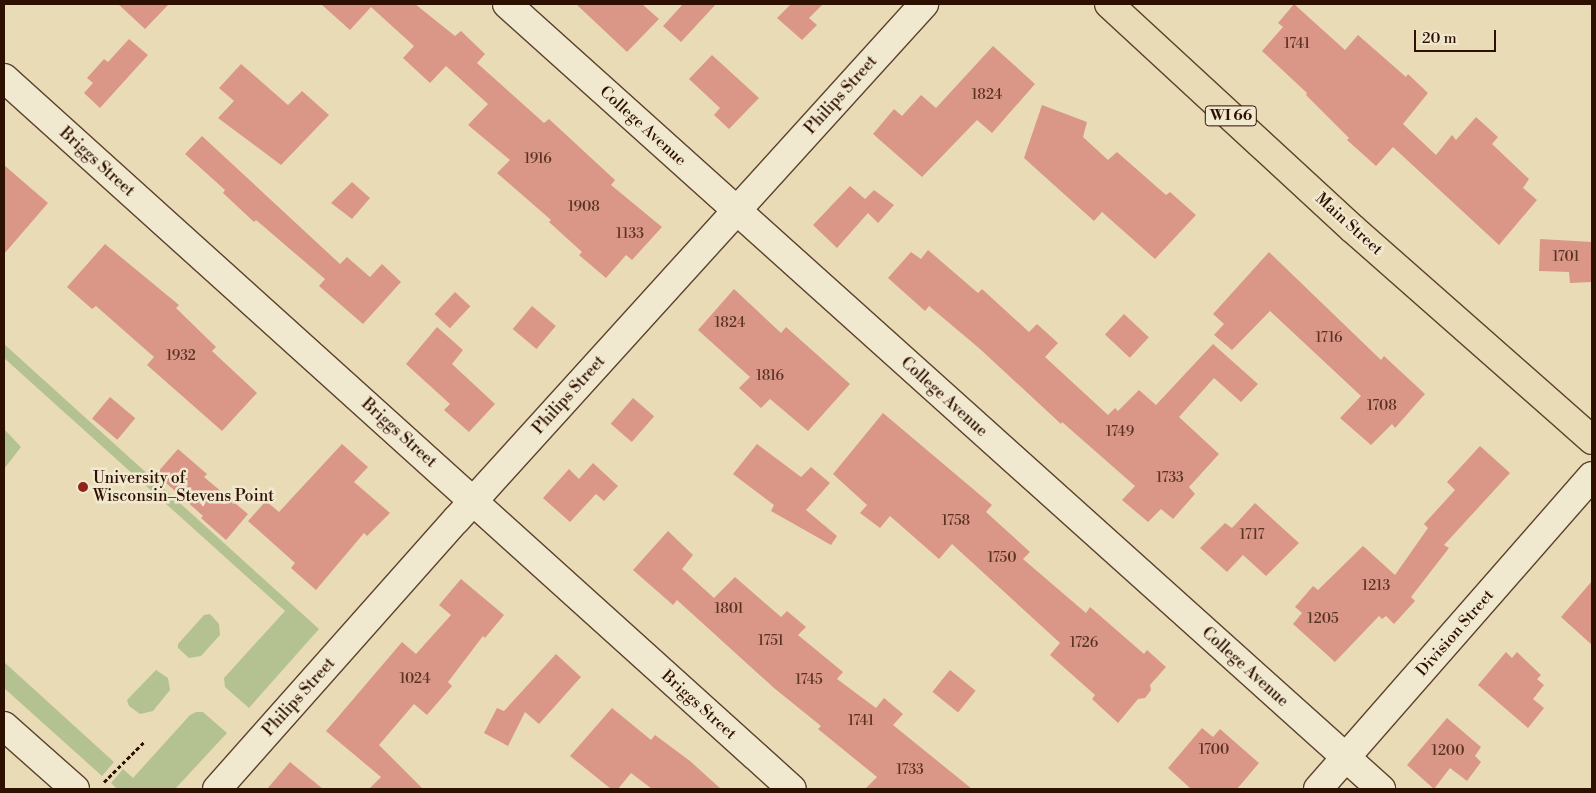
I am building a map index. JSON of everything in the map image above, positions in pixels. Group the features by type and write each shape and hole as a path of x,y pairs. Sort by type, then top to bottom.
{"main road":[{"name":"Main Street","path":"1109,4 1353,229 1592,440"}],"street":[{"name":"College Avenue","path":"507,4 1381,789"},
{"name":"Philips Street","path":"217,789 474,500 924,4"},
{"name":"Briggs Street","path":"4,78 474,500 792,789"},
{"name":"Division Street","path":"1318,789 1592,476"},
{"path":"4,726 75,789"}],"path":[{"path":"104,782 145,741"}],"green space":[{"path":"4,344 319,629 249,708 225,687 224,678 285,611 4,358"},
{"path":"4,429 21,447 4,469"},
{"path":"210,614 219,624 220,635 201,656 189,658 178,648 178,644 204,615"},
{"path":"4,662 114,762 102,776 4,688"},
{"path":"156,670 168,678 170,690 153,711 140,714 129,706 127,700"},
{"path":"196,712 203,712 227,733 175,789 117,789 111,783 123,769 133,778 190,715"}],"building":[{"path":"118,4 169,4 145,29"},
{"path":"321,4 415,4 455,36 461,31 485,54 477,63 544,123 549,119 615,180 611,185 662,227 632,260 626,255 606,278 579,255 582,252 549,222 551,220 497,173 510,160 468,125 488,104 446,66 430,83 403,58 414,46 371,7 350,30"},
{"path":"576,4 642,4 659,19 627,52"},
{"path":"683,4 716,4 681,42 663,26"},
{"path":"791,4 823,4 809,18 817,25 802,40 777,18"},
{"path":"1294,4 1345,50 1358,35 1406,77 1408,74 1428,93 1403,124 1436,155 1452,135 1456,140 1476,117 1498,137 1492,144 1529,179 1523,188 1537,200 1499,245 1393,147 1376,166 1347,140 1349,138 1306,95 1307,93 1262,51 1283,27 1278,23"},
{"path":"129,39 148,55 100,108 84,93 93,83 87,78 104,59 108,62"},
{"path":"993,46 1035,84 992,133 977,120 922,177 873,134 894,109 902,116 921,95 936,108"},
{"path":"712,55 759,98 729,129 714,115 720,108 689,79"},
{"path":"241,64 288,105 302,91 329,115 281,165 218,118 234,101 219,88"},
{"path":"1042,105 1087,122 1083,137 1108,160 1117,152 1166,195 1170,192 1196,215 1155,259 1102,212 1094,221 1024,158"},
{"path":"202,136 340,264 347,257 370,277 382,264 401,282 363,324 319,286 325,279 256,220 254,222 223,193 225,190 185,154"},
{"path":"4,165 48,203 4,254"},
{"path":"352,182 370,198 352,219 331,203"},
{"path":"850,186 865,199 874,190 894,205 878,223 868,213 837,248 813,225"},
{"path":"1540,239 1592,242 1592,282 1570,283 1569,272 1539,271"},
{"path":"105,244 179,305 176,308 216,347 212,351 257,393 222,431 147,365 154,357 96,306 92,309 67,287"},
{"path":"928,250 978,293 982,289 1029,332 1037,324 1058,343 1045,357 1108,415 1115,408 1118,411 1139,390 1156,405 1213,344 1258,384 1241,402 1214,378 1179,417 1219,454 1189,487 1195,494 1173,519 1161,509 1148,522 1122,500 1135,486 1062,422 1061,424 980,349 929,306 925,311 888,278 911,252 921,259"},
{"path":"1269,252 1381,360 1384,356 1425,394 1395,428 1392,424 1371,445 1340,418 1361,396 1270,311 1232,350 1214,335 1224,324 1213,314"},
{"path":"734,289 781,333 786,327 850,384 808,431 770,399 761,408 739,388 750,377 698,330"},
{"path":"455,292 470,306 450,328 435,314"},
{"path":"532,306 556,326 536,349 513,329"},
{"path":"1124,314 1149,337 1130,358 1105,334"},
{"path":"437,327 463,350 452,364 495,404 469,432 444,410 450,404 406,364"},
{"path":"110,397 135,418 117,440 92,418"},
{"path":"633,398 654,416 632,442 611,424"},
{"path":"883,413 992,505 986,512 1030,552 1023,559 1086,613 1090,607 1144,654 1147,650 1166,667 1150,685 1151,690 1145,698 1138,699 1118,723 1092,699 1095,695 1050,655 1060,643 952,544 939,559 890,516 880,528 860,513 867,505 833,474"},
{"path":"342,444 368,467 354,482 390,513 367,536 364,533 316,590 291,568 295,563 248,521 266,501 279,512"},
{"path":"757,444 801,477 811,467 830,483 806,510 837,536 831,545 771,511 774,505 733,474"},
{"path":"1480,446 1510,473 1444,545 1449,548 1411,597 1415,601 1394,624 1386,616 1382,619 1379,616 1335,662 1293,624 1302,613 1295,607 1313,586 1318,590 1363,546 1395,575 1428,528 1424,524 1455,490 1447,482"},
{"path":"178,449 207,474 204,477 248,514 226,540 201,518 203,516 156,474"},
{"path":"593,463 618,486 604,501 596,494 570,522 543,498 569,469 579,479"},
{"path":"1255,503 1299,543 1266,576 1243,555 1227,572 1200,548 1225,523 1232,528"},
{"path":"668,531 693,555 682,569 714,598 735,577 781,617 787,611 806,627 798,635 843,672 837,679 876,708 884,698 903,714 893,725 972,789 865,789 877,777 818,729 821,726 774,688 677,600 673,605 633,570"},
{"path":"461,579 504,615 485,638 483,636 448,682 452,686 427,715 414,704 379,745 423,789 369,789 381,777 326,731 402,642 416,654 451,615 439,605"},
{"path":"1592,581 1592,645 1561,617"},
{"path":"1506,652 1512,658 1517,652 1541,675 1537,679 1544,685 1533,699 1544,708 1528,728 1478,685"},
{"path":"556,654 581,677 539,724 525,712 508,746 484,733 497,708 504,711"},
{"path":"950,670 976,691 958,713 932,692"},
{"path":"612,708 651,740 655,735 690,761 721,789 652,789 631,773 618,789 611,789 570,756"},
{"path":"1447,718 1481,747 1475,756 1481,762 1467,781 1450,768 1434,789 1407,765"},
{"path":"1202,728 1213,737 1220,729 1259,763 1237,789 1191,789 1168,768"},
{"path":"290,762 323,789 267,789"}],"place":[{"name":"University of Wisconsin–Stevens Point","path":"83,487"}]}
